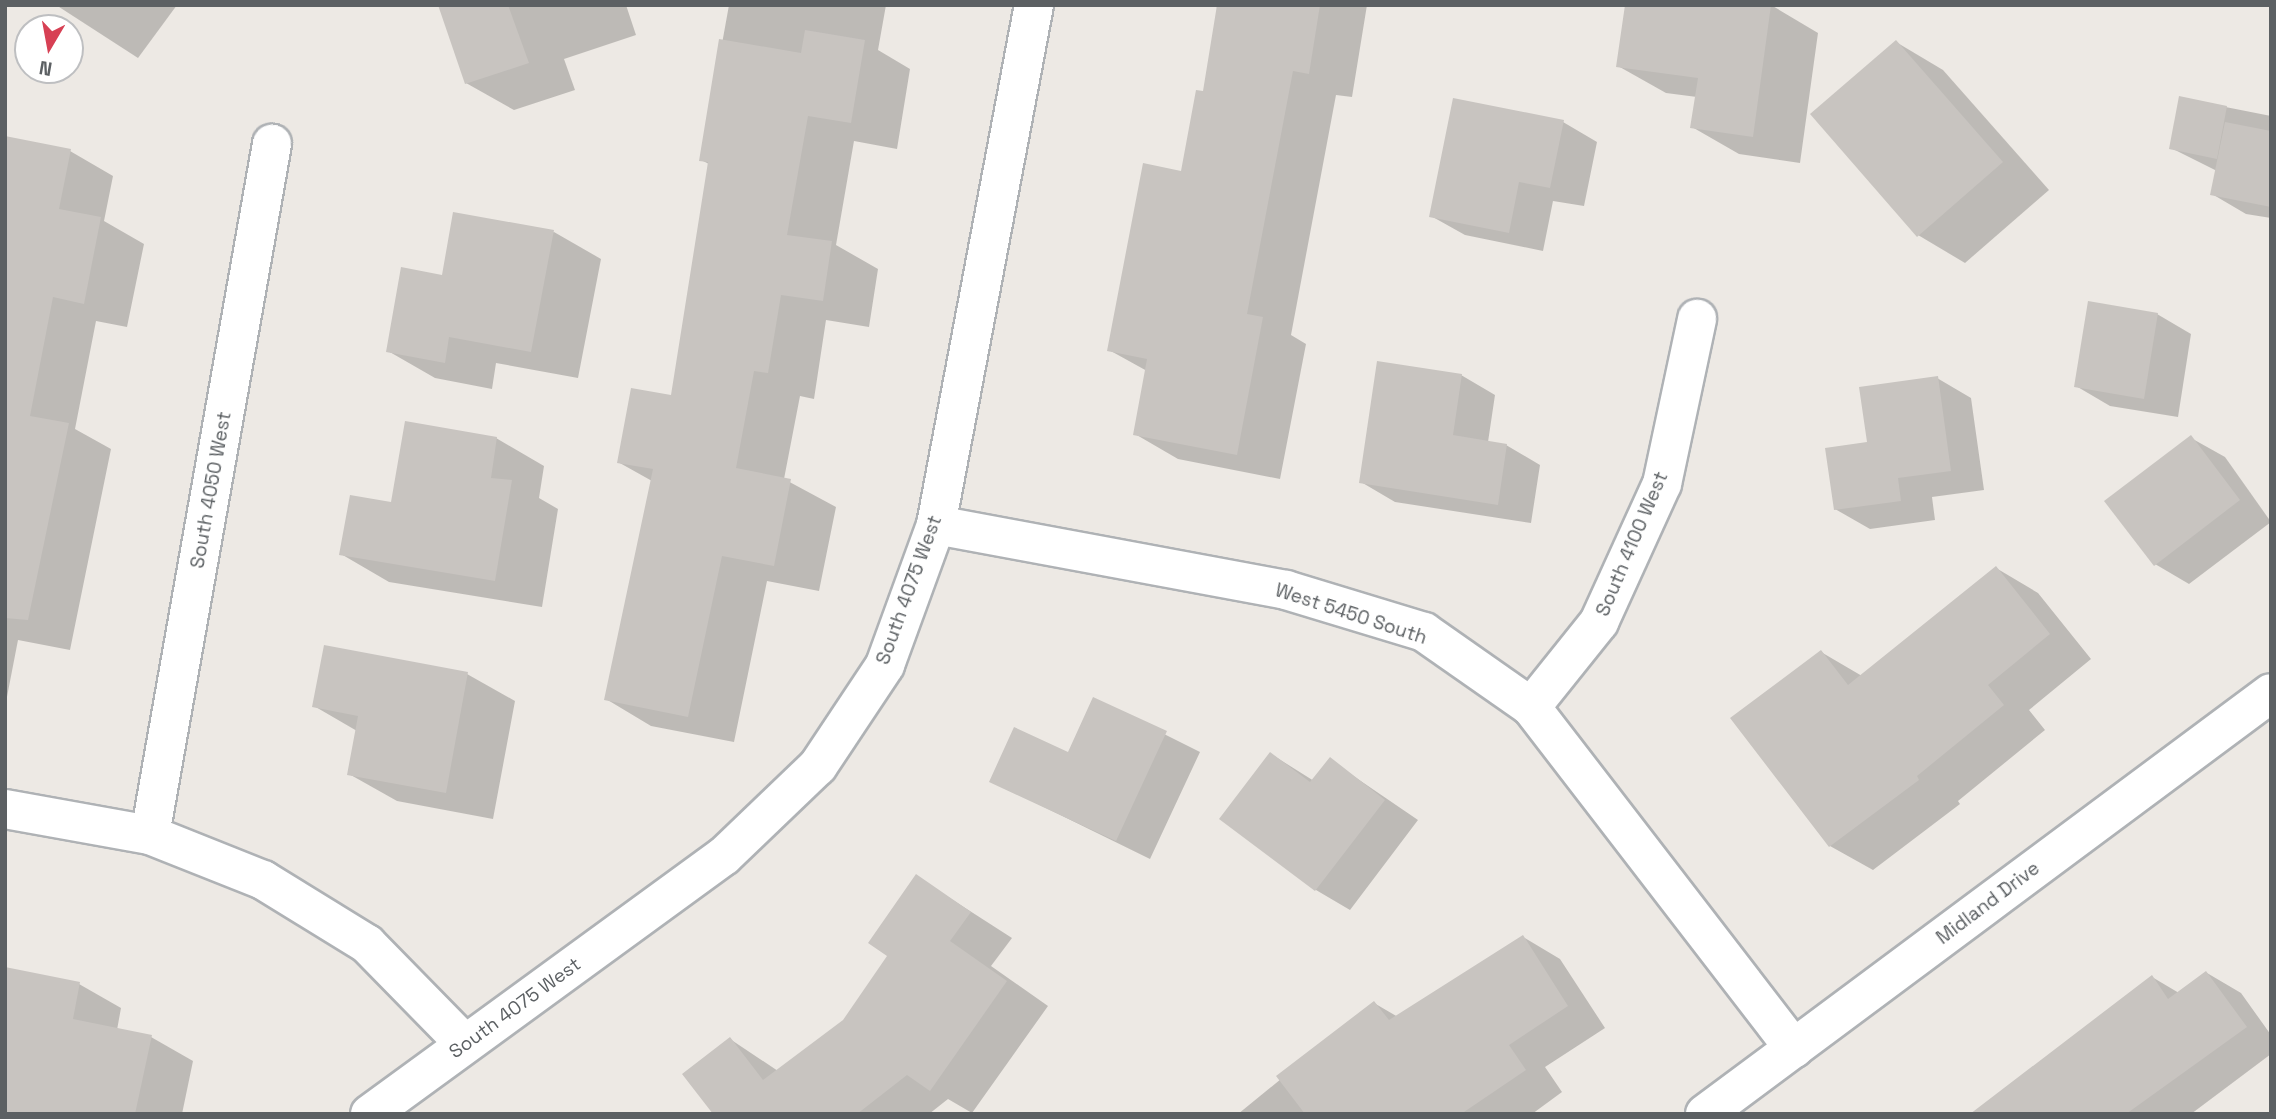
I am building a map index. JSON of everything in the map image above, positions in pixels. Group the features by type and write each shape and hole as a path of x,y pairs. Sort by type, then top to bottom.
{"street":[{"name":"South 4075 West","path":"370,1114 724,856 818,766 885,665 936,525 1034,5"},
{"name":"South 4050 West","path":"150,835 272,144"},
{"name":"South 4100 West","path":"1531,707 1599,622 1662,484 1697,319"},
{"name":"West 5450 South","path":"936,525 1286,590 1424,632 1531,707 1794,1048"},
{"name":"Midland Drive","path":"1705,1114 2271,693"},
{"path":"5,809 150,835 263,880 367,944 465,1044"}],"building":[{"path":"438,5 508,5 529,63 465,84"},
{"path":"1217,5 1320,5 1309,74 1293,71 1247,314 1263,317 1237,455 1133,435 1147,359 1107,351 1143,163 1181,171 1196,90 1203,91"},
{"path":"1625,5 1771,5 1753,137 1690,128 1698,78 1616,67"},
{"path":"805,30 865,40 851,123 808,116 787,235 832,241 823,301 781,295 768,373 754,371 736,468 791,479 774,566 722,556 688,717 604,700 653,469 617,463 631,388 671,395 708,162 699,161 719,39 801,53"},
{"path":"1896,40 2003,162 1917,237 1810,114"},
{"path":"2179,96 2227,106 2217,159 2169,149"},
{"path":"1453,98 1564,120 1550,188 1519,182 1509,233 1429,217"},
{"path":"2225,122 2271,131 2271,207 2210,195"},
{"path":"5,136 71,149 59,209 101,217 84,304 53,297 30,416 69,423 28,620 5,618"},
{"path":"453,212 554,230 531,352 449,337 445,363 386,352 401,267 442,275"},
{"path":"2088,301 2158,313 2144,399 2074,387"},
{"path":"1377,361 1462,374 1453,435 1507,444 1498,505 1359,483"},
{"path":"1938,376 1951,471 1898,478 1901,501 1834,510 1825,448 1867,442 1859,387"},
{"path":"405,421 497,437 491,478 512,480 495,581 339,555 350,495 391,502"},
{"path":"2191,435 2240,500 2154,566 2104,501"},
{"path":"1996,566 2050,634 1988,685 2004,705 1917,776 1919,780 1829,847 1730,718 1821,650 1848,685"},
{"path":"324,645 468,672 446,793 347,775 358,716 312,707"},
{"path":"1093,697 1167,731 1116,841 989,782 1014,727 1068,752"},
{"path":"1270,752 1310,782 1330,757 1385,800 1315,891 1219,819"},
{"path":"916,874 971,912 950,941 1007,981 930,1091 907,1075 857,1114 713,1114 682,1074 730,1037 763,1080 843,1020 887,956 868,943"},
{"path":"1523,935 1568,1006 1509,1045 1526,1070 1461,1114 1305,1114 1276,1076 1374,1001 1389,1020"},
{"path":"5,967 80,982 73,1019 152,1035 135,1114 5,1114"},
{"path":"2206,971 2247,1027 2126,1114 1970,1114 2152,975 2168,999"}]}
